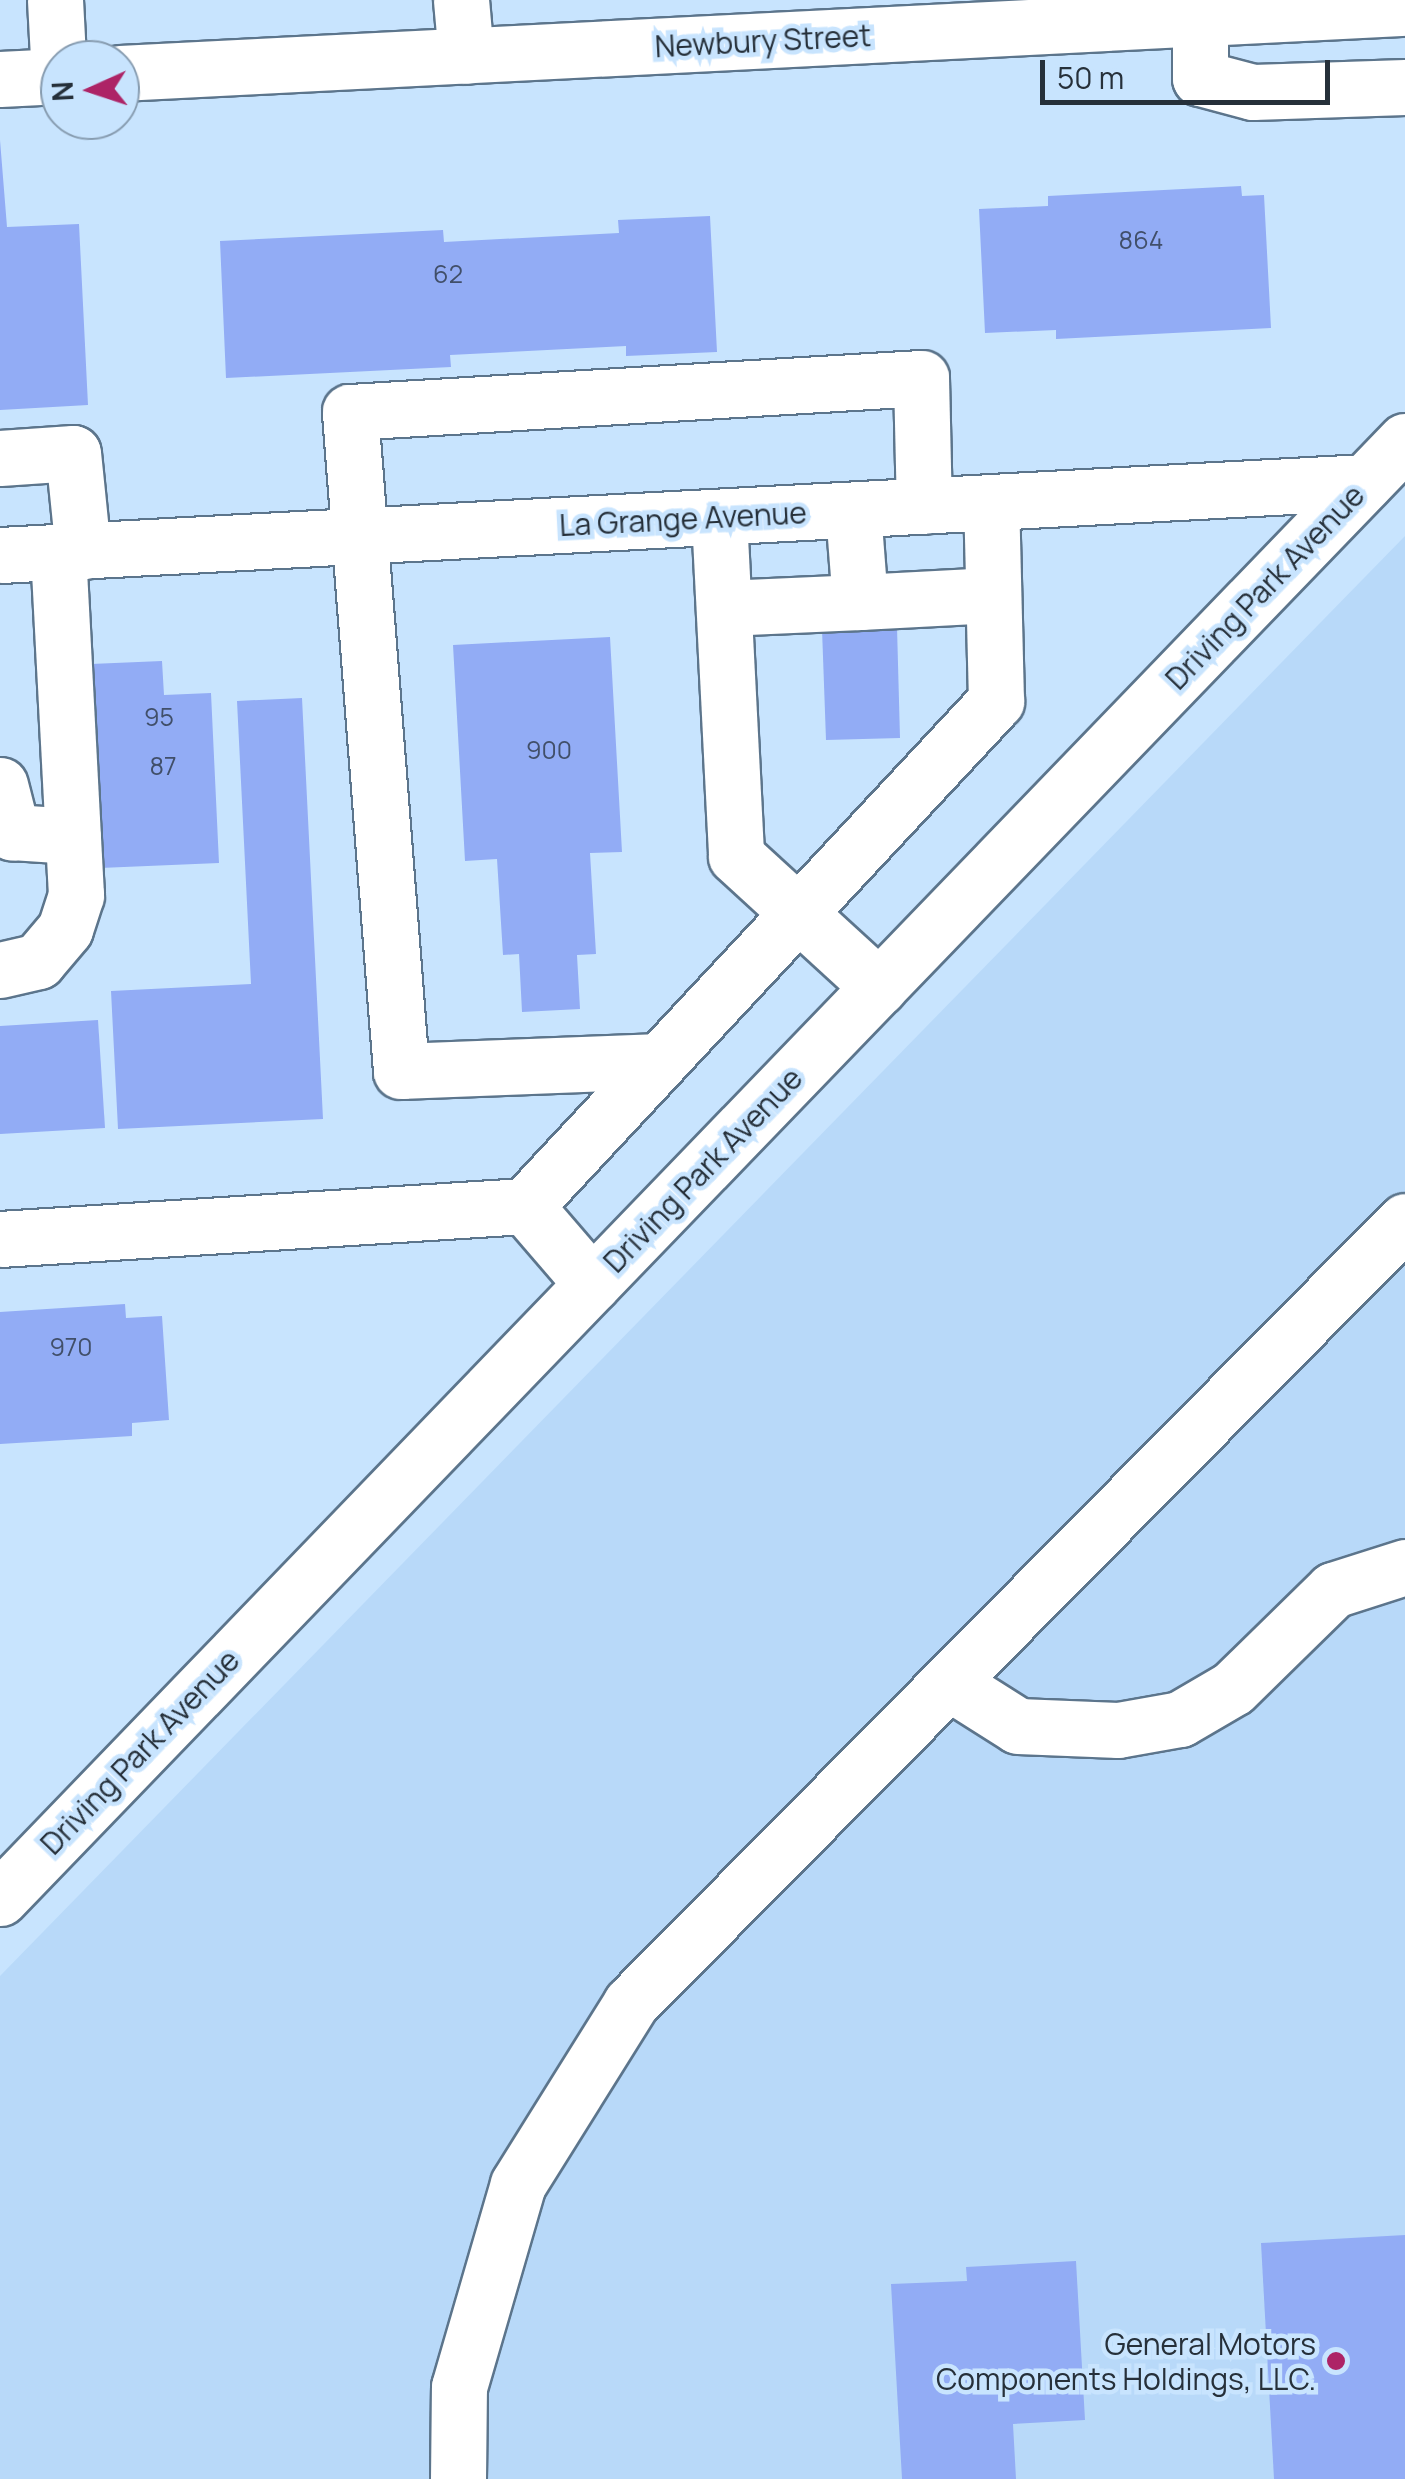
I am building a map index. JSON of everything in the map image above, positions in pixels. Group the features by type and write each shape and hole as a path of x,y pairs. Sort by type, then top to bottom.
{"street":[{"path":"55,0 58,40"},
{"path":"461,0 466,56"},
{"name":"Newbury Street","path":"140,72 466,56 768,20 1405,8"},
{"path":"1200,9 1200,78 1253,92 1405,87"},
{"path":"0,79 40,77"},
{"path":"660,1061 400,1071 364,536 350,412 921,378 924,506"},
{"name":"Driving Park Avenue","path":"0,1898 1405,441"},
{"path":"0,458 73,452 76,895 65,929 38,961 0,970"},
{"name":"La Grange Avenue","path":"0,555 1365,482"},
{"path":"0,1239 525,1206 996,700 990,502"},
{"path":"853,510 860,602"},
{"path":"719,517 736,856 880,986"},
{"path":"724,608 994,595"},
{"path":"0,784 12,832 73,836"},
{"path":"525,1206 592,1284"},
{"path":"458,2479 459,2387 518,2184 631,2003 1405,1221"},
{"path":"950,1683 1018,1726 1118,1730 1180,1719 1233,1688 1333,1590 1405,1566"}],"shaded area":[{"path":"1405,536 1405,2479 0,2479 0,1976"}],"building":[{"path":"0,140 7,227 79,224 88,405 0,410"},
{"path":"1241,186 1242,196 1264,195 1271,328 1056,339 1056,330 985,333 979,209 1048,206 1048,196"},
{"path":"710,216 717,352 626,356 626,346 450,355 451,367 226,378 220,241 443,230 444,242 619,233 618,220"},
{"path":"897,627 900,738 826,740 822,629"},
{"path":"610,637 622,852 590,853 596,954 577,955 580,1009 522,1012 519,954 503,955 497,859 465,861 453,645"},
{"path":"162,661 164,695 211,693 219,863 100,868 91,664"},
{"path":"302,698 323,1119 118,1129 111,991 251,984 237,701"},
{"path":"98,1020 105,1128 0,1134 0,1026"},
{"path":"125,1304 126,1318 162,1316 169,1420 132,1423 132,1436 0,1444 0,1312"},
{"name":"General Motors Components Holdings, LLC.","path":"1405,2235 1405,2479 1274,2479 1261,2243"},
{"path":"1076,2261 1085,2420 1013,2424 1016,2479 902,2479 891,2284 967,2281 966,2267"}],"place":[{"name":"General Motors Components Holdings, LLC.","path":"1336,2361"}]}
